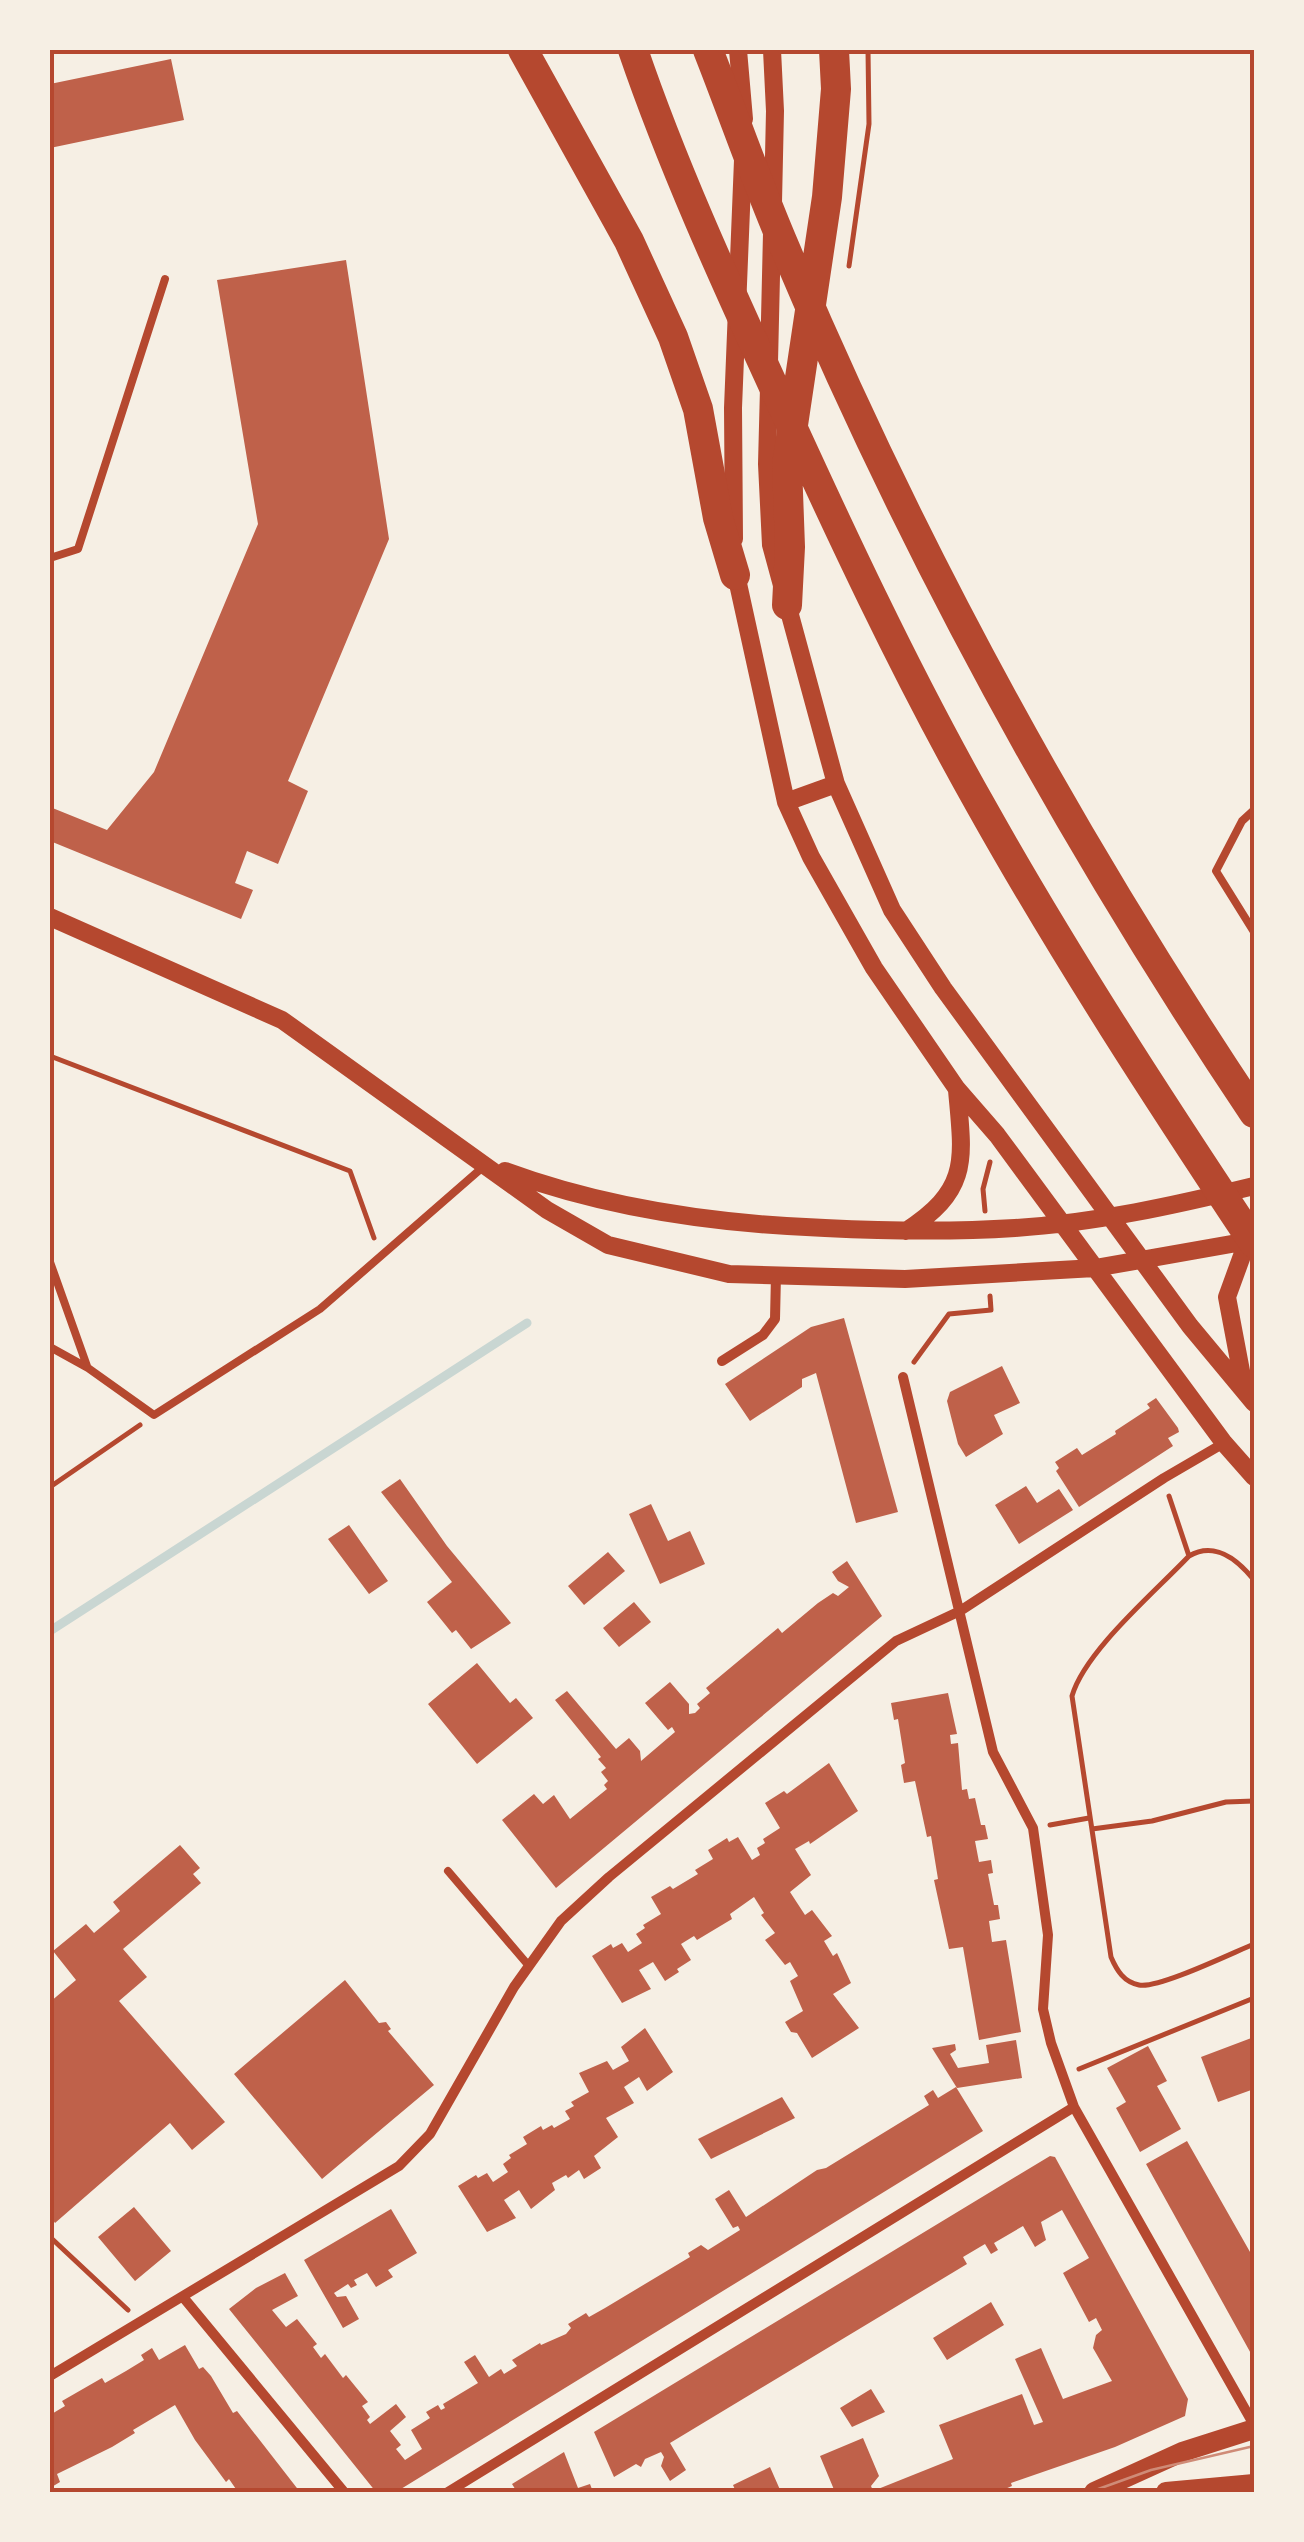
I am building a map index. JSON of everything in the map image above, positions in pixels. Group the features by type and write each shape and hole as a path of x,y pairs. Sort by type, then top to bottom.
{"highway":[{"path":"522,50 653,289 698,409 718,518 734,574"},
{"path":"633,50 723,276 872,602 1036,902 1153,1092 1252,1242"},
{"path":"708,50 793,266 882,462 988,670 1095,864 1254,1113"},
{"path":"787,605 787,465 827,197 836,89 834,50"}],"main road":[{"path":"1094,2492 1182,2452 1254,2427"},
{"path":"1166,2492 1254,2484"}],"street":[{"path":"738,50 745,124 732,408 734,574 786,802 810,856 874,968 957,1089 997,1135 1224,1444 1254,1477"},
{"path":"772,50 775,111 767,464 772,544 836,784 892,910 942,988 1190,1326 1249,1398"},
{"path":"786,802 836,784"},
{"path":"50,917 282,1020 548,1210 608,1245 729,1274 905,1279 1095,1268 1252,1242"},
{"path":"905,1231 932,1214 952,1192 960,1163 957,1089"},
{"path":"486,1164 555,1190 620,1205 746,1225 905,1231 1062,1223 1186,1203 1254,1186"},
{"path":"1249,1398 1227,1297 1252,1242"},
{"path":"722,1361 763,1334 775,1319 776,1275"},
{"path":"903,1377 993,1752 1032,1828 1048,1935 1043,2009 1062,2076 1074,2107 1254,2427"},
{"path":"50,2376 399,2166 430,2134 529,1966 561,1921 609,1877 896,1640 960,1610 1164,1478 1224,1444"},
{"path":"448,2492 1074,2107"},
{"path":"184,2297 344,2492"}],"lane":[{"path":"50,558 78,549 165,279"},
{"path":"1254,810 1242,820 1216,872 1254,932"},
{"path":"50,1348 88,1368 154,1415 320,1310 486,1164"},
{"path":"50,1262 88,1368"},
{"path":"448,1871 529,1966"}],"path":[{"path":"50,1056 350,1171 378,1258"},
{"path":"50,1487 154,1415"},
{"path":"1164,1478 1188,1556"},
{"path":"1254,1580 1245,1568 1217,1549 1198,1550 1188,1556 1104,1644 1075,1684 1072,1696 1116,1970 1127,1980 1149,1986 1254,1944"},
{"path":"1092,1829 1152,1821 1226,1802 1254,1802"},
{"path":"1032,1828 1090,1818"},
{"path":"1062,2076 1254,1998"},
{"path":"50,2237 140,2322"}],"building":[{"path":"171,59 184,120 50,148 50,84"},
{"path":"346,260 389,539 288,781 308,791 278,864 247,851 235,883 253,890 241,919 50,841 50,807 107,830 154,772 258,524 217,280"},
{"path":"844,1318 898,1512 856,1523 816,1373 802,1379 802,1387 750,1421 725,1384 811,1327"},
{"path":"1002,1366 1020,1403 994,1415 1003,1434 966,1457 958,1444 947,1401 950,1392"},
{"path":"1156,1398 1178,1428 1179,1432 1168,1438 1173,1446 1079,1507 1056,1471 1059,1468 1055,1462 1077,1448 1082,1455 1116,1434 1150,1408 1147,1404"},
{"path":"400,1479 447,1546 511,1623 471,1649 427,1602 452,1582 381,1492"},
{"path":"1026,1486 1037,1503 1059,1489 1073,1510 1019,1544 995,1505"},
{"path":"651,1504 668,1541 690,1531 705,1564 660,1584 629,1514"},
{"path":"349,1525 388,1581 369,1594 328,1539"},
{"path":"608,1552 625,1571 584,1605 568,1586"},
{"path":"847,1561 882,1616 556,1888 502,1820 534,1794 543,1804 554,1795 570,1819 607,1789 604,1785 608,1781 601,1772 606,1768 598,1759 601,1757 555,1700 567,1691 616,1749 629,1738 640,1751 641,1761 675,1732 672,1727 668,1730 645,1703 670,1682 689,1704 689,1714 695,1713 700,1708 697,1704 710,1693 706,1688 778,1628 782,1633 818,1603 849,1587 832,1572"},
{"path":"634,1602 651,1622 619,1647 603,1628"},
{"path":"477,1663 510,1703 516,1698 533,1718 477,1764 428,1704"},
{"path":"948,1693 957,1734 950,1735 951,1744 958,1743 962,1790 967,1789 969,1799 975,1798 988,1839 975,1841 979,1862 991,1860 993,1873 988,1874 1000,1919 989,1921 992,1942 1006,1940 1021,2032 979,2040 963,1947 949,1949 934,1880 938,1879 931,1836 927,1837 915,1781 904,1783 898,1719 894,1720 891,1703"},
{"path":"829,1763 858,1811 810,1844 809,1841 795,1849 811,1875 790,1892 805,1915 812,1910 832,1936 824,1941 833,1956 837,1953 851,1983 833,1994 859,2028 812,2058 797,2033 791,2032 785,2022 803,2011 790,1981 798,1976 790,1962 785,1965 765,1940 775,1933 761,1915 764,1913 754,1897 730,1914 732,1919 697,1940 694,1936 681,1944 691,1960 665,1981 653,1962 639,1970 651,1989 622,2003 592,1956 611,1944 613,1948 622,1943 628,1952 642,1943 636,1934 661,1914 651,1897 698,1874 695,1870 713,1859 708,1850 727,1838 729,1842 738,1837 752,1860 760,1855 757,1848 765,1843 763,1839 780,1828 765,1803 784,1791 787,1794"},
{"path":"180,1845 200,1868 193,1874 201,1883 123,1949 147,1977 119,2001 225,2122 192,2150 170,2123 55,2223 50,2216 50,2002 76,1980 53,1951 86,1924 94,1933 120,1911 113,1902"},
{"path":"345,1980 379,2023 386,2022 391,2029 388,2031 434,2085 322,2179 234,2074"},
{"path":"645,2028 673,2072 647,2091 639,2077 624,2087 634,2103 606,2118 618,2137 594,2156 601,2168 584,2179 579,2170 552,2183 555,2190 531,2209 519,2190 504,2200 516,2218 487,2232 458,2186 476,2175 478,2178 487,2173 493,2182 508,2172 503,2164 511,2158 509,2155 527,2144 523,2137 541,2126 543,2130 552,2125 554,2128 570,2119 565,2111 574,2106 571,2102 589,2092 579,2073 607,2061 613,2070 629,2061 621,2047"},
{"path":"1254,2037 1254,2089 1218,2102 1201,2057"},
{"path":"1016,2040 1022,2078 957,2088 932,2048 955,2044 956,2050 950,2054 958,2068 989,2063 986,2045"},
{"path":"1148,2046 1167,2081 1157,2086 1181,2129 1140,2152 1116,2108 1126,2102 1107,2068"},
{"path":"956,2087 983,2131 396,2492 376,2492 229,2309 256,2288 285,2273 298,2296 272,2310 286,2327 297,2319 317,2344 313,2347 321,2358 325,2354 343,2378 346,2375 368,2402 362,2406 370,2424 396,2404 406,2417 390,2431 401,2445 396,2449 405,2460 422,2449 411,2430 430,2418 426,2412 438,2405 441,2410 445,2408 443,2404 478,2383 464,2362 475,2355 489,2377 501,2369 504,2374 517,2366 512,2360 540,2343 566,2334 571,2328 568,2324 586,2313 589,2317 605,2308 690,2257 688,2253 701,2245 708,2250 740,2230 738,2226 733,2228 715,2199 729,2190 746,2217 817,2170 929,2105 924,2096 933,2090 938,2098"},
{"path":"782,2097 795,2118 711,2159 698,2139"},
{"path":"1187,2141 1254,2259 1254,2359 1146,2164"},
{"path":"1050,2156 1055,2157 1188,2399 1185,2416 1115,2447 1011,2483 1012,2486 998,2492 835,2492 820,2456 863,2438 879,2476 871,2486 873,2491 953,2459 939,2425 1022,2394 1034,2425 1043,2422 1015,2359 1041,2348 1063,2399 1112,2381 1093,2348 1096,2335 1102,2330 1096,2318 1089,2322 1063,2273 1089,2258 1062,2210 1041,2222 1046,2240 1035,2247 1023,2226 994,2243 998,2250 991,2254 985,2244 963,2257 967,2264 670,2443 686,2470 670,2481 661,2466 661,2452 645,2459 641,2467 636,2464 614,2477 594,2432"},
{"path":"134,2207 171,2251 135,2281 98,2237"},
{"path":"391,2209 417,2253 388,2270 393,2277 376,2287 367,2273 354,2280 357,2285 351,2288 348,2284 334,2293 337,2297 346,2296 359,2319 343,2328 304,2260"},
{"path":"991,2302 1004,2325 947,2360 933,2338"},
{"path":"185,2345 199,2369 203,2367 211,2376 233,2413 237,2411 300,2492 238,2492 195,2440 175,2405 112,2447 57,2474 60,2482 50,2488 50,2415 65,2406 62,2401 102,2378 105,2383 126,2371 144,2360 141,2355 152,2348 159,2360"},
{"path":"871,2389 885,2412 852,2427 840,2408"},
{"path":"564,2452 578,2488 590,2484 593,2492 517,2492 512,2484"},
{"path":"770,2467 781,2492 736,2492 733,2485"}],"waterway":[{"path":"50,1631 527,1323"}],"tram line":[{"path":"1090,2492 1151,2470 1254,2446"}]}
